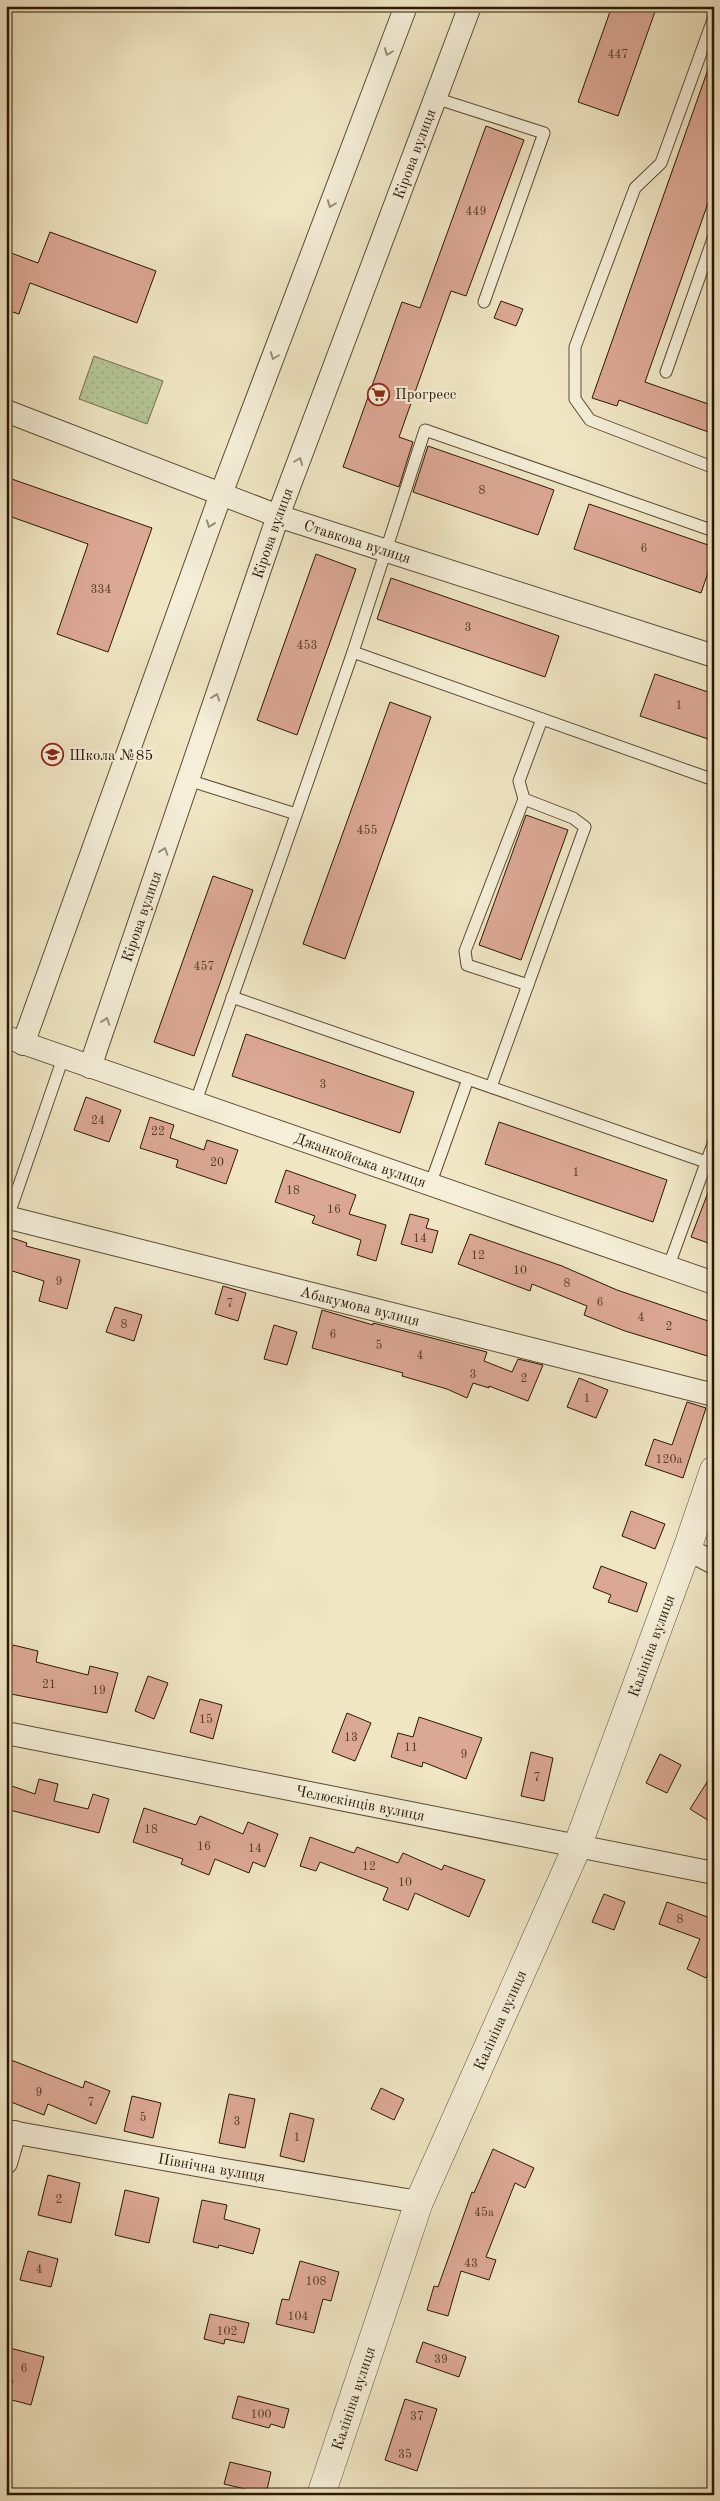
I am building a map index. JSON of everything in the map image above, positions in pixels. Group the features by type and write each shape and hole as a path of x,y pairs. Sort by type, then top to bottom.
{"street":[{"path":"15,1041 406,6"},
{"name":"Кірова вулиця","path":"90,1067 278,516 470,6"},
{"name":"Ставкова вулиця","path":"6,411 278,516 714,656"},
{"name":"Джанкойська вулиця","path":"15,1041 714,1283"},
{"name":"Абакумова вулиця","path":"7,1217 714,1395"},
{"name":"Калініна вулиця","path":"321,2495 418,2202 577,1847 687,1549 714,1470"},
{"path":"687,1549 714,1563"},
{"name":"Челюскінців вулиця","path":"6,1733 714,1873"},
{"path":"6,2163 10,2131"},
{"name":"Північна вулиця","path":"10,2131 219,2169 418,2202"}],"lane":[{"path":"714,18 661,163 636,188 575,346 575,399 590,420 712,466 714,470"},
{"path":"435,98 544,133 484,302"},
{"path":"666,372 714,236"},
{"path":"195,1104 353,652 425,430 714,531"},
{"path":"353,652 714,780"},
{"path":"528,985 468,965 465,951 524,799 519,781 542,719"},
{"path":"188,780 296,814"},
{"path":"490,1087 585,827 573,818 524,799"},
{"path":"232,997 706,1162"},
{"path":"7,1217 64,1058"},
{"path":"430,1185 468,1079"},
{"path":"668,1268 714,1141"}],"green space":[{"path":"94,356 163,381 147,424 79,399"}],"building":[{"path":"612,6 657,6 618,116 578,102"},
{"path":"711,61 714,62 714,186 645,382 714,406 714,434 619,400 617,406 592,398"},
{"path":"486,126 524,140 466,296 451,291 399,437 413,442 399,487 343,467 402,302 420,308"},
{"path":"50,232 156,271 137,323 30,283 19,314 6,310 6,251 38,263"},
{"path":"501,301 523,309 516,326 494,318"},
{"path":"428,446 554,490 538,535 413,492"},
{"path":"6,477 152,528 108,652 57,634 88,544 6,515"},
{"path":"589,504 714,547 714,555 701,593 574,549"},
{"path":"316,554 356,569 297,735 257,720"},
{"path":"391,578 559,636 545,677 377,619"},
{"path":"655,674 714,694 714,741 640,716"},
{"path":"390,702 431,717 345,959 303,944"},
{"path":"526,815 568,830 521,960 479,945"},
{"path":"213,876 253,890 194,1056 154,1042"},
{"path":"246,1034 414,1092 400,1133 232,1076"},
{"path":"86,1097 121,1110 109,1142 74,1130"},
{"path":"150,1117 174,1125 170,1138 204,1150 207,1140 238,1150 226,1184 176,1167 178,1160 140,1148"},
{"path":"499,1122 667,1180 653,1222 485,1164"},
{"path":"286,1170 356,1195 349,1214 386,1225 376,1261 357,1255 361,1240 312,1223 315,1216 275,1202"},
{"path":"712,1182 714,1182 714,1245 691,1237"},
{"path":"410,1214 429,1219 426,1228 438,1231 432,1253 401,1244"},
{"path":"470,1234 562,1266 617,1290 714,1323 714,1358 625,1331 584,1315 587,1306 532,1284 530,1291 458,1264"},
{"path":"6,1236 27,1243 26,1246 80,1260 67,1309 39,1301 44,1281 6,1269"},
{"path":"223,1286 246,1293 238,1321 215,1314"},
{"path":"115,1307 142,1315 134,1341 106,1332"},
{"path":"322,1310 373,1325 373,1323 487,1352 484,1361 512,1372 518,1359 543,1365 528,1401 489,1386 489,1388 473,1383 467,1398 447,1389 402,1376 403,1373 312,1348"},
{"path":"274,1325 297,1332 287,1365 264,1359"},
{"path":"579,1378 608,1390 596,1418 567,1407"},
{"path":"687,1402 706,1408 683,1478 645,1465 654,1439 672,1445"},
{"path":"631,1511 665,1524 655,1549 622,1536"},
{"path":"601,1566 647,1583 637,1612 608,1602 611,1595 593,1588"},
{"path":"13,1645 38,1651 36,1662 88,1675 90,1666 118,1673 107,1713 6,1693 6,1673"},
{"path":"148,1676 168,1683 154,1719 135,1711"},
{"path":"200,1699 222,1705 213,1739 190,1732"},
{"path":"347,1713 371,1723 355,1761 332,1752"},
{"path":"419,1717 482,1738 466,1779 423,1762 422,1767 391,1757 398,1733 413,1737"},
{"path":"531,1752 553,1758 544,1801 521,1796"},
{"path":"660,1754 681,1765 667,1793 646,1783"},
{"path":"714,1771 714,1824 690,1809"},
{"path":"39,1779 58,1784 54,1801 88,1809 93,1794 109,1799 99,1833 6,1809 6,1784 35,1794"},
{"path":"144,1808 196,1825 200,1816 243,1834 248,1822 278,1834 265,1867 253,1862 249,1873 215,1859 209,1875 181,1864 183,1859 133,1842"},
{"path":"310,1837 354,1853 357,1847 398,1863 403,1853 442,1870 444,1865 485,1880 469,1917 415,1893 408,1910 383,1900 388,1888 320,1862 316,1871 300,1866"},
{"path":"604,1894 625,1902 614,1930 592,1922"},
{"path":"667,1902 710,1918 714,1909 714,1961 706,1978 687,1969 700,1939 659,1924"},
{"path":"6,2058 83,2088 85,2081 110,2091 96,2124 48,2104 44,2115 6,2100"},
{"path":"381,2088 404,2099 394,2120 371,2109"},
{"path":"229,2094 255,2099 245,2148 219,2143"},
{"path":"132,2096 161,2103 153,2138 124,2131"},
{"path":"290,2113 314,2119 304,2162 280,2156"},
{"path":"493,2149 534,2168 525,2188 515,2183 486,2257 496,2260 489,2280 461,2271 448,2316 427,2310 434,2286 438,2287 472,2192 474,2193"},
{"path":"48,2175 80,2183 71,2223 38,2215"},
{"path":"125,2190 159,2198 149,2243 115,2235"},
{"path":"202,2200 227,2205 224,2219 260,2229 253,2254 219,2245 218,2248 193,2242"},
{"path":"28,2251 58,2259 51,2287 20,2280"},
{"path":"300,2261 339,2272 331,2301 323,2299 314,2333 276,2324 282,2299 289,2300"},
{"path":"210,2314 249,2323 244,2343 225,2339 224,2344 204,2339"},
{"path":"423,2342 466,2357 459,2377 416,2362"},
{"path":"6,2347 44,2357 31,2405 8,2399 13,2380 6,2378"},
{"path":"238,2396 289,2409 284,2428 271,2424 269,2428 232,2418"},
{"path":"405,2399 437,2409 417,2471 385,2460"},
{"path":"230,2462 271,2472 266,2494 224,2484"}],"place":[{"name":"Прогресс","path":"379,394"},
{"name":"Школа №85","path":"53,755"}]}
